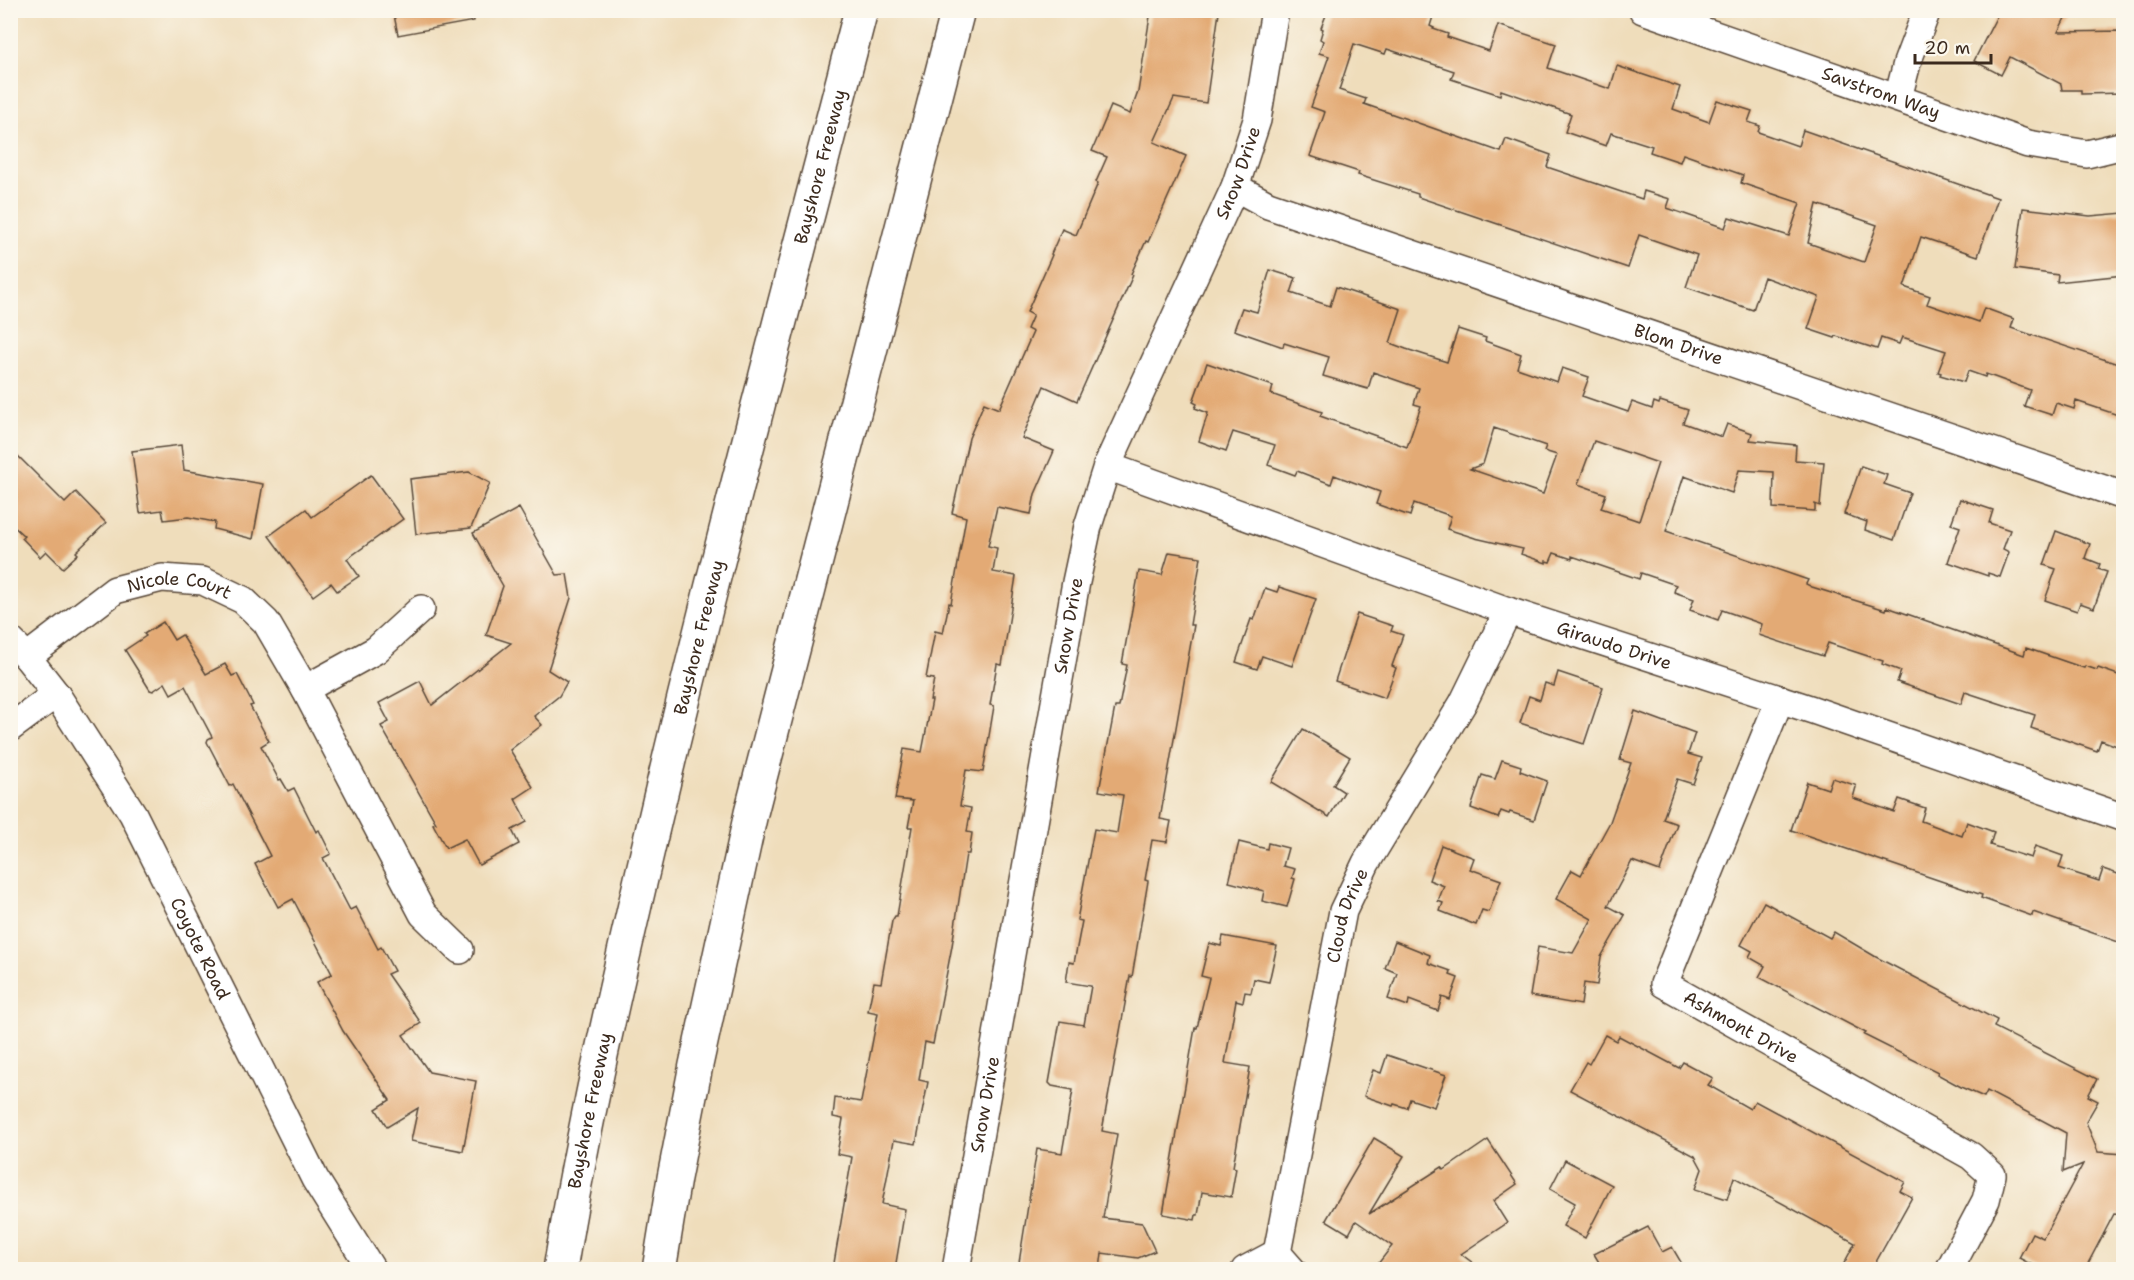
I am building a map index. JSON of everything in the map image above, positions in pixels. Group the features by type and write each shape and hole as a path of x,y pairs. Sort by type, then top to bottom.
{"highway":[{"name":"Bayshore Freeway","path":"560,1269 594,1079 675,732 861,10"},
{"path":"659,1269 696,1065 751,813 958,10"}],"street":[{"name":"Snow Drive","path":"956,1269 1076,582 1088,526 1107,466 1235,188 1257,120 1275,10"},
{"name":"Savstrom Way","path":"1643,10 2028,144 2087,153 2124,146"},
{"path":"1898,98 1907,63 1927,10"},
{"name":"Blom Drive","path":"1235,188 1268,205 2124,496"},
{"name":"Giraudo Drive","path":"1107,466 1508,611 1780,699 2124,818"},
{"name":"Nicole Court","path":"19,649 115,590 162,578 203,581 243,600 266,622 305,689 423,914 460,950"},
{"path":"305,689 376,650 421,609"},
{"name":"Cloud Drive","path":"1284,1261 1343,911 1366,863 1463,703 1508,611"},
{"name":"Coyote Road","path":"19,649 56,694 133,814 315,1179 372,1269"},
{"path":"10,728 56,694"},
{"name":"Ashmont Drive","path":"1780,699 1664,984 1971,1156 1992,1175 1986,1200 1949,1269"},
{"path":"1245,1269 1284,1261"}],"building":[{"path":"393,10 473,10 474,21 398,35"},
{"path":"1151,10 1219,12 1206,103 1174,98 1154,142 1186,156 1148,242 1146,241 1131,274 1133,275 1077,401 1044,386 1022,438 1054,451 1035,494 1031,514 997,507 988,546 997,548 993,572 1016,576 1002,665 997,664 990,705 994,706 983,772 966,770 960,806 971,808 967,832 972,833 969,854 966,854 952,946 933,1044 925,1042 919,1080 928,1082 916,1144 894,1140 882,1204 905,1209 895,1269 869,1266 869,1269 833,1269 852,1157 837,1154 843,1119 833,1117 835,1098 861,1102 878,1013 868,1011 874,982 881,983 892,921 897,916 912,827 908,827 913,801 895,799 904,749 922,752 934,679 926,678 935,631 943,633 949,603 951,604 966,517 952,513 969,438 984,403 999,409 1033,332 1027,329 1033,315 1027,312 1062,229 1076,235 1107,157 1092,151 1111,106 1130,114 1138,92"},
{"path":"1328,10 1435,10 1430,26 1433,29 1448,34 1447,37 1489,51 1498,25 1556,44 1548,68 1610,89 1617,66 1680,87 1673,109 1709,122 1717,100 1752,111 1748,122 1760,126 1758,132 1798,146 1803,130 1998,198 1978,256 1921,237 1904,287 1930,296 1927,304 1979,322 1984,308 2014,319 2011,328 2124,366 2124,417 2076,401 2074,409 2056,403 2052,415 2024,406 2030,390 1986,374 1985,377 1968,371 1964,382 1940,375 1941,373 1938,372 1946,351 1902,337 1899,344 1881,338 1877,349 1808,329 1819,297 1764,277 1753,310 1686,287 1697,255 1639,235 1628,268 1418,197 1418,194 1358,175 1359,172 1310,156 1325,112 1311,107 1329,56 1319,53 1323,41 1320,39 1323,29 1321,28","holes":["1354,44 1385,54 1387,49 1454,71 1451,79 1500,95 1501,90 1571,114 1565,132 1606,146 1611,133 1652,146 1650,152 1680,162 1683,154 1743,175 1741,183 1800,203 1789,236 1729,217 1725,228 1667,208 1670,199 1644,191 1642,199 1547,167 1551,155 1506,139 1501,152 1364,104 1366,99 1339,90","1817,204 1877,225 1864,262 1808,243"]},
{"path":"2000,10 2069,10 2058,32 2124,31 2124,93 2081,94 2081,90 2062,90 2061,84 2010,57 2001,75 1974,61"},
{"path":"2023,208 2090,216 2124,213 2124,275 2057,282 2058,275 2015,269"},
{"path":"1270,270 1296,278 1291,293 1330,306 1336,287 1401,309 1390,343 1406,349 1447,362 1458,329 1486,338 1485,341 1521,354 1517,368 1557,382 1562,368 1589,377 1582,396 1628,412 1632,402 1652,409 1654,402 1659,404 1660,401 1688,410 1683,423 1722,437 1727,424 1752,433 1750,440 1796,445 1795,460 1824,462 1820,506 1815,504 1815,511 1773,508 1774,472 1739,470 1732,493 1684,476 1666,531 1808,580 1806,584 1812,587 1886,610 1887,607 2024,655 2026,648 2084,668 2085,666 2097,670 2098,668 2124,677 2124,729 2117,746 2101,740 2097,751 2031,728 2035,715 1965,692 1961,704 1897,682 1901,671 1882,664 1883,661 1828,643 1823,656 1759,635 1762,624 1722,610 1718,620 1690,610 1694,599 1674,592 1676,585 1641,573 1639,579 1572,556 1572,559 1554,553 1550,562 1546,561 1546,563 1521,554 1523,549 1447,529 1451,516 1414,503 1410,516 1376,504 1380,492 1334,475 1331,484 1297,471 1295,475 1268,465 1275,445 1233,432 1226,451 1199,441 1208,413 1195,408 1197,404 1193,402 1207,363 1273,386 1271,394 1322,412 1320,416 1407,447 1421,406 1414,404 1419,388 1373,372 1368,389 1323,376 1329,357 1284,343 1283,347 1234,330 1242,308 1257,312","holes":["1494,428 1546,446 1544,451 1557,455 1543,494 1470,469 1483,464","1594,441 1658,463 1639,521 1601,508 1606,494 1578,484"]},
{"path":"181,445 184,470 263,484 253,539 214,529 215,522 188,517 164,520 162,510 140,513 132,451"},
{"path":"10,448 65,503 76,492 106,523 63,568 46,551 40,557 22,538 24,536 10,523"},
{"path":"1861,466 1887,475 1884,484 1910,493 1894,540 1865,530 1867,522 1844,514"},
{"path":"469,472 490,483 471,528 416,534 410,479"},
{"path":"371,475 403,519 347,559 359,576 337,591 331,583 313,596 269,536 306,509 312,517"},
{"path":"1960,499 1993,510 1989,523 2010,530 2003,549 2009,552 2000,577 1988,573 1988,576 1948,562 1960,527 1951,524"},
{"path":"519,508 557,575 567,574 571,598 548,670 567,682 559,696 534,716 542,725 510,750 533,787 515,799 527,822 512,830 519,844 479,865 465,839 446,848 433,824 436,823 381,726 389,722 379,703 420,681 432,705 511,643 486,635 503,586 473,533"},
{"path":"2056,531 2090,544 2085,558 2100,564 2098,569 2107,572 2094,608 2080,603 2077,611 2045,600 2056,569 2044,565"},
{"path":"1169,552 1201,557 1190,625 1194,625 1160,819 1171,821 1167,842 1152,840 1145,880 1148,881 1132,977 1130,976 1102,1131 1117,1134 1103,1218 1142,1223 1155,1251 1138,1258 1102,1253 1100,1269 1018,1269 1037,1149 1062,1153 1073,1090 1052,1086 1049,1083 1060,1021 1084,1025 1091,986 1066,982 1069,962 1074,963 1082,921 1077,920 1094,829 1117,833 1123,795 1099,791 1115,707 1119,707 1127,665 1122,664 1139,571 1162,575"},
{"path":"1279,587 1316,599 1292,666 1262,656 1257,669 1236,662 1265,588 1277,592"},
{"path":"1357,614 1393,626 1391,631 1403,635 1392,666 1396,668 1385,698 1335,681"},
{"path":"163,622 174,640 182,635 206,674 225,664 232,676 237,674 253,705 250,706 269,741 261,746 279,780 281,779 288,791 294,788 316,832 319,830 331,854 323,858 350,910 356,907 378,949 381,947 394,971 387,974 421,1023 403,1035 429,1072 476,1081 463,1151 411,1141 418,1108 387,1127 376,1109 390,1100 343,1031 317,982 332,974 293,899 278,907 255,864 270,856 233,784 230,786 207,742 212,737 185,686 171,694 165,683 153,691 150,690 125,650"},
{"path":"1558,672 1603,687 1584,744 1520,723 1529,696 1540,700 1545,683 1554,686"},
{"path":"1635,711 1695,733 1688,754 1702,758 1693,784 1677,779 1663,819 1677,824 1660,871 1632,861 1608,906 1625,915 1601,957 1597,985 1584,983 1581,1005 1530,996 1538,947 1573,953 1592,919 1556,899 1572,870 1581,875 1610,822 1631,763 1620,760"},
{"path":"1303,729 1350,757 1333,785 1344,792 1329,817 1271,782"},
{"path":"1502,760 1521,766 1520,771 1547,781 1534,820 1501,811 1498,818 1471,808 1482,775 1495,779"},
{"path":"1832,778 1855,785 1853,798 1894,812 1899,799 1925,808 1921,821 1962,836 1967,822 1994,832 1990,845 2031,858 2035,846 2063,856 2059,868 2099,881 2103,869 2124,876 2124,944 2033,912 2032,916 1981,898 1982,895 1791,830 1807,782 1828,789"},
{"path":"1239,842 1267,849 1268,843 1288,848 1283,866 1295,869 1292,878 1295,879 1287,907 1262,901 1264,891 1229,882"},
{"path":"1441,845 1474,858 1470,869 1501,880 1489,912 1482,910 1476,925 1440,911 1443,903 1438,901 1444,886 1429,880"},
{"path":"1764,902 1830,938 1834,932 1876,957 1997,1020 1994,1027 2097,1079 2088,1096 2098,1101 2086,1122 2098,1152 2124,1154 2124,1215 2114,1214 2085,1269 2040,1269 2019,1258 2032,1233 2043,1238 2083,1164 2063,1172 2066,1133 1987,1091 1984,1097 1963,1088 1937,1074 1938,1072 1864,1035 1866,1033 1759,977 1765,966 1749,957 1752,951 1741,945"},
{"path":"1223,936 1277,946 1269,982 1254,979 1251,993 1245,992 1243,1002 1236,1000 1225,1063 1250,1067 1233,1167 1236,1168 1231,1197 1202,1192 1195,1220 1163,1214 1195,1028 1197,1028 1209,978 1201,976 1209,943 1221,946"},
{"path":"1395,941 1430,955 1428,963 1451,971 1450,975 1458,978 1450,1000 1442,997 1438,1011 1409,1000 1408,1006 1388,999 1397,973 1385,968"},
{"path":"1605,1035 1616,1041 1619,1036 1679,1068 1683,1062 1713,1078 1708,1085 1750,1109 1755,1101 1905,1182 1900,1191 1912,1197 1872,1269 1841,1269 1855,1243 1734,1177 1727,1199 1695,1189 1702,1169 1695,1156 1570,1090 1586,1062 1589,1064"},
{"path":"1387,1055 1446,1075 1434,1107 1410,1099 1407,1108 1394,1104 1393,1106 1364,1096 1373,1070 1381,1073"},
{"path":"1374,1138 1404,1156 1369,1214 1442,1167 1444,1170 1488,1140 1517,1184 1493,1201 1507,1223 1461,1254 1481,1269 1374,1269 1392,1246 1356,1221 1349,1234 1326,1220"},
{"path":"1565,1160 1612,1185 1585,1238 1563,1226 1575,1203 1550,1189"},
{"path":"1648,1227 1662,1252 1672,1247 1685,1269 1603,1269 1594,1254"}]}
